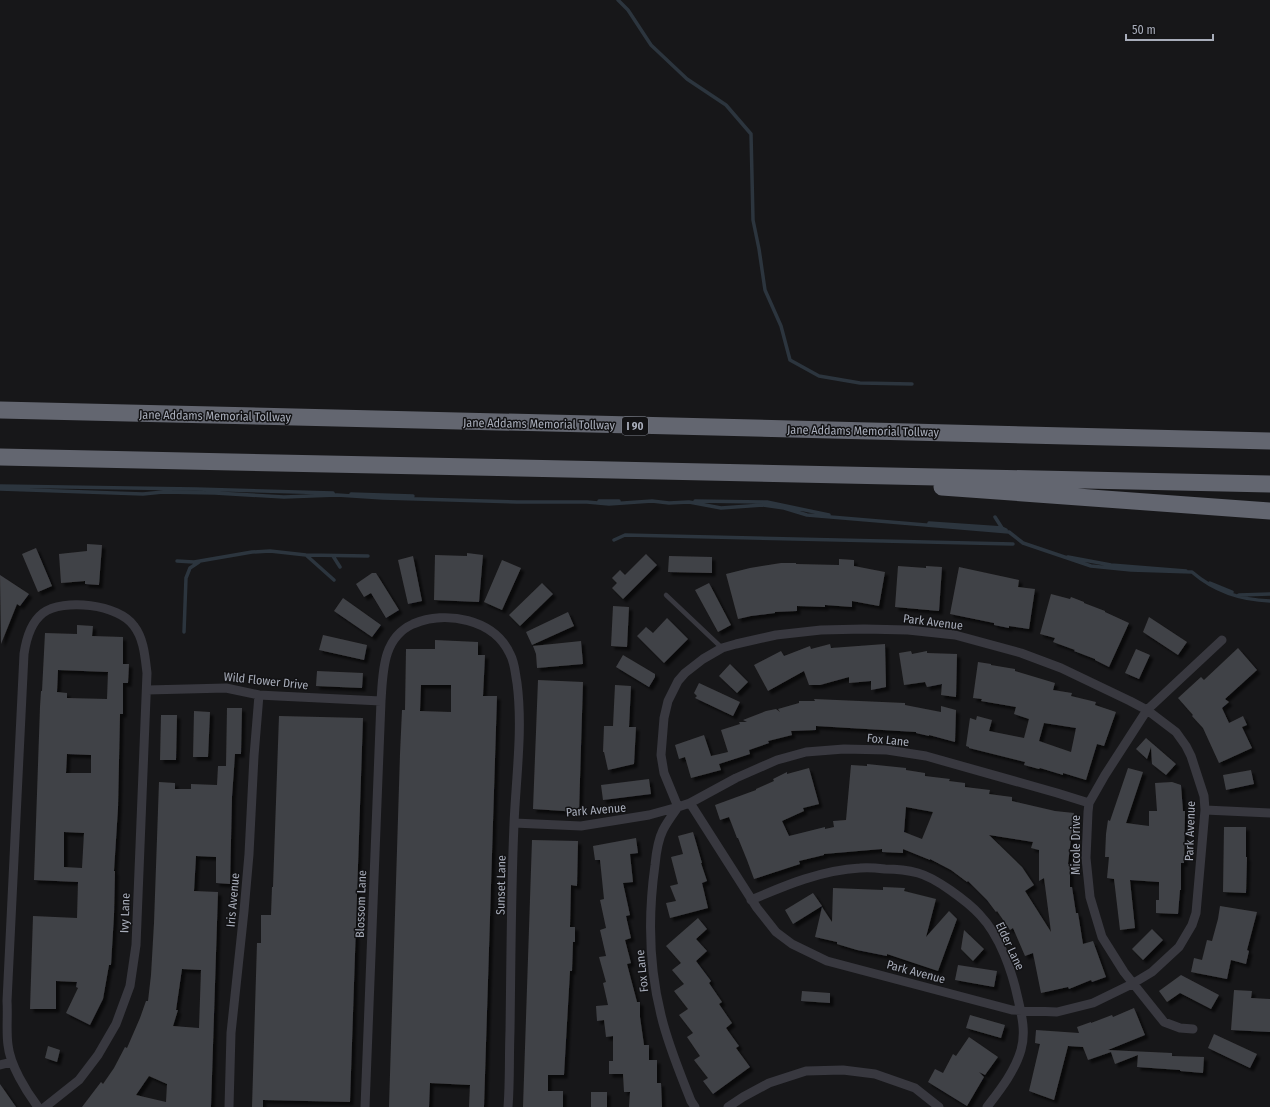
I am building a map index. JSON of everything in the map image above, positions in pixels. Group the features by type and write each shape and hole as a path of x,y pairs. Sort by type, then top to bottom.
{"highway":[{"name":"Jane Addams Memorial Tollway","path":"0,410 1270,441"},
{"path":"0,457 1270,484"},
{"path":"787,474 940,487 1270,511"}],"street":[{"path":"38,1107 30,1096 8,1052 8,993 24,654 30,630 43,613 60,606 92,606 115,611 126,617 134,625 140,635 147,673 147,690"},
{"name":"Sunset Lane","path":"381,701 384,662 389,648 396,637 403,630 420,621 450,618 468,621 486,627 494,632 506,646 514,664 519,699 518,756 514,823 508,1107"},
{"name":"Park Avenue","path":"514,823 581,826 632,819 678,807 690,803 751,900 776,932 792,944 827,961 1012,1010 1057,1012 1093,1003 1132,984 1152,972 1178,947 1192,925 1196,913 1205,810 1204,796 1191,756 1176,732 1147,710 1061,668 1021,654 955,635 908,630 821,630 776,635 736,644 722,648 703,659 685,673 678,681 668,701 664,718 661,755 664,773 678,807"},
{"name":"Micole Drive","path":"1193,1029 1180,1028 1164,1022 1132,984 1102,937 1090,898 1086,858 1088,812 1089,803 1105,775 1147,710 1222,640"},
{"name":"Wild Flower Drive","path":"147,690 226,688 259,695 381,701"},
{"name":"Ivy Lane","path":"45,1107 79,1080 98,1055 116,1024 130,986 136,945 147,690"},
{"name":"Iris Avenue","path":"229,1107 231,1033 249,854 259,695"},
{"name":"Blossom Lane","path":"365,1107 381,701"},
{"name":"Fox Lane","path":"690,803 736,778 777,760 806,752 844,749 887,750 926,756 1057,792 1089,803"},
{"name":"Fox Lane","path":"678,807 662,831 656,856 651,888 650,932 653,976 661,1015 673,1056 691,1101 695,1107"},
{"path":"1205,810 1270,814"},
{"name":"Elder Lane","path":"751,900 804,878 834,871 862,868 918,873 940,883 960,897 980,915 992,931 1007,962 1016,987 1024,1033 1021,1050 1017,1061 1009,1076 987,1107"},
{"path":"0,1065 8,1052"},
{"path":"728,1107 769,1083 806,1071 843,1070 875,1074 915,1088 939,1107"}],"lane":[{"path":"666,595 722,648"}],"building":[{"path":"87,544 102,545 99,585 85,584 85,581 61,583 59,554 87,551"},
{"path":"36,548 52,586 38,592 22,554"},
{"path":"467,553 483,555 479,602 434,600 435,555 467,556"},
{"path":"646,554 657,565 623,599 612,588 617,583 612,578 620,570 625,575"},
{"path":"413,556 422,601 408,604 398,560"},
{"path":"669,556 712,557 712,573 668,572"},
{"path":"839,559 854,560 854,566 885,572 879,606 852,601 852,607 825,605 825,607 797,606 797,611 775,612 738,619 726,574 781,563 839,565"},
{"path":"502,560 521,568 502,610 484,602"},
{"path":"898,566 926,568 926,566 942,567 939,611 895,607"},
{"path":"959,567 1019,580 1018,587 1035,589 1029,629 1009,626 1009,628 994,625 994,623 950,614"},
{"path":"372,573 376,573 399,610 386,618 371,593 364,597 356,584"},
{"path":"0,575 29,594 20,606 17,604 1,644"},
{"path":"542,583 553,594 520,626 509,615"},
{"path":"709,583 731,625 718,632 695,590"},
{"path":"1051,594 1070,599 1071,597 1129,623 1109,667 1095,659 1074,651 1075,650 1053,642 1055,638 1040,634"},
{"path":"343,598 381,625 372,637 334,611"},
{"path":"613,606 629,607 627,647 611,646"},
{"path":"568,612 574,626 532,645 526,632"},
{"path":"1149,617 1187,642 1178,655 1143,632"},
{"path":"667,618 688,639 664,663 637,636 646,627 653,633"},
{"path":"77,625 93,626 92,636 123,637 123,664 129,664 128,683 123,683 123,714 120,714 118,808 111,965 109,965 103,999 90,1025 66,1013 78,988 76,987 77,982 56,981 56,1009 30,1009 33,916 77,918 78,882 34,880 40,707 45,633 77,634","holes":["58,670 108,672 107,699 67,698 67,693 57,692","67,754 91,755 91,773 66,773","64,832 84,833 82,868 64,867"]},
{"path":"323,635 367,645 364,660 319,650"},
{"path":"435,640 478,642 478,655 485,655 483,696 497,696 484,1107 469,1107 470,1085 430,1083 429,1107 389,1107 400,754 402,710 405,710 406,649 435,649","holes":["421,685 451,685 451,712 420,711"]},
{"path":"581,641 583,664 537,668 536,654 533,646"},
{"path":"830,644 831,648 885,644 886,687 871,690 871,681 849,683 849,677 820,685 809,685 804,671 768,691 754,665 781,651 784,656 810,646 811,649"},
{"path":"1238,648 1257,670 1225,699 1229,702 1222,708 1229,723 1243,716 1247,725 1242,727 1252,748 1219,763 1203,728 1178,698 1201,677 1204,680"},
{"path":"1136,649 1150,655 1139,679 1125,673"},
{"path":"911,651 912,654 927,651 927,653 957,654 956,697 941,695 942,684 927,687 925,682 904,685 899,653"},
{"path":"623,655 655,674 655,677 649,687 616,667"},
{"path":"978,662 1015,669 1015,671 1055,683 1053,690 1072,693 1071,696 1096,702 1095,705 1116,712 1104,746 1097,744 1086,780 1063,773 1063,775 1024,765 1025,762 966,746 970,718 976,720 977,716 992,720 989,731 1024,738 1029,719 1014,714 1016,707 981,701 982,699 973,698","holes":["1044,723 1076,728 1071,752 1039,741"]},
{"path":"730,664 748,682 737,693 719,676"},
{"path":"317,671 363,673 362,688 316,686"},
{"path":"538,680 583,682 579,812 533,809"},
{"path":"699,683 740,702 733,716 695,698 697,696 694,693"},
{"path":"615,685 631,686 629,727 636,727 634,764 608,770 603,752 604,726 613,726"},
{"path":"814,699 905,703 905,705 941,712 941,706 956,710 955,742 916,732 816,726 816,730 791,731 792,735 768,741 769,743 749,750 750,754 719,764 721,770 691,778 685,757 679,759 675,745 704,735 711,756 728,752 721,730 740,724 739,722 747,722 743,720 766,711 776,709 780,712 778,709 799,703 799,701 815,701"},
{"path":"227,708 242,708 241,754 235,754 232,797 230,884 216,883 216,857 196,856 194,891 218,892 211,1107 82,1107 101,1082 103,1084 114,1068 125,1047 127,1048 146,1001 148,1001 154,923 159,782 175,783 175,789 191,789 191,784 217,785 218,766 226,766","holes":["182,969 201,970 199,1028 173,1026 178,1010 176,1010","149,1076 167,1084 166,1102 136,1095"]},
{"path":"194,711 210,712 208,757 193,757"},
{"path":"161,715 177,715 176,760 160,760"},
{"path":"279,716 363,718 350,1102 263,1100 263,1107 252,1107 257,943 261,943 261,915 271,915"},
{"path":"1146,738 1176,764 1166,775 1152,764 1151,747 1147,759 1136,749"},
{"path":"867,764 906,768 906,770 925,773 925,776 950,779 949,781 965,783 965,787 990,790 989,794 1012,797 1012,801 1055,811 1074,813 1068,864 1070,864 1070,887 1072,887 1076,913 1078,913 1083,944 1093,941 1106,977 1092,982 1091,980 1069,989 1068,987 1041,993 1033,953 1025,956 1013,928 1010,930 997,911 996,912 987,900 968,881 967,882 951,870 930,859 903,849 903,853 882,852 882,849 824,854 799,861 800,864 754,879 729,817 720,820 715,805 756,790 774,781 773,779 787,772 787,774 809,768 819,804 803,808 804,811 782,821 789,836 825,827 825,829 834,827 833,821 846,820 851,765 867,766","holes":["906,807 933,812 922,839 904,832","989,835 1033,842 1031,848 1039,850 1039,881 1044,878 1051,932 1025,891 1034,885 1022,867"]},
{"path":"1128,768 1143,772 1126,823 1149,826 1149,811 1157,811 1155,783 1172,782 1181,785 1183,811 1185,811 1184,863 1181,863 1181,890 1178,914 1156,913 1156,900 1159,900 1159,882 1130,880 1135,928 1120,930 1114,879 1107,878 1109,857 1105,857 1106,834 1108,820 1110,821"},
{"path":"1251,770 1254,784 1226,790 1223,775"},
{"path":"649,779 651,794 603,800 601,785"},
{"path":"1224,827 1246,827 1246,893 1223,892"},
{"path":"693,832 707,881 702,883 708,908 670,918 666,903 676,901 670,886 678,884 671,857 683,854 678,836"},
{"path":"636,838 638,853 630,854 633,882 623,883 630,915 626,916 631,938 625,940 631,963 627,964 637,1002 640,1002 640,1017 644,1045 649,1045 649,1060 657,1060 657,1083 661,1083 662,1107 629,1107 630,1092 624,1092 623,1074 609,1074 609,1061 613,1061 613,1036 606,1037 604,1020 597,1021 596,1006 608,1005 603,983 606,982 599,957 606,956 600,930 606,928 600,900 604,899 600,860 595,860 593,846"},
{"path":"532,840 578,841 577,886 571,885 570,927 575,927 575,942 573,942 572,971 570,971 564,1075 548,1075 548,1091 563,1091 563,1107 523,1107"},
{"path":"883,887 905,888 904,891 936,899 926,937 949,911 957,919 938,971 887,954 887,956 857,950 837,944 837,942 815,937 822,907 832,922 833,888 883,890"},
{"path":"813,893 822,906 793,924 785,910"},
{"path":"1220,906 1257,912 1247,950 1249,951 1246,964 1231,960 1227,979 1191,972 1194,958 1202,960 1207,940 1212,941"},
{"path":"698,918 707,929 696,939 707,951 696,961 711,981 709,983 722,1002 719,1004 732,1023 726,1028 739,1046 736,1048 750,1067 713,1094 703,1081 708,1078 694,1060 700,1056 687,1037 693,1033 679,1015 688,1009 674,991 684,984 672,970 681,963 666,946"},
{"path":"1152,929 1163,940 1143,960 1132,949"},
{"path":"964,930 984,949 973,961 961,949"},
{"path":"958,965 997,971 994,987 955,980"},
{"path":"1181,975 1219,995 1211,1009 1180,993 1167,1002 1159,991"},
{"path":"1234,990 1252,991 1251,998 1270,999 1270,1032 1231,1030"},
{"path":"802,991 830,993 830,1003 801,1001"},
{"path":"1134,1008 1145,1035 1108,1050 1172,1053 1172,1056 1204,1057 1203,1073 1137,1067 1138,1055 1115,1064 1111,1052 1088,1060 1083,1047 1068,1046 1054,1100 1029,1091 1040,1044 1035,1043 1036,1030 1079,1033 1077,1027 1112,1015 1113,1017"},
{"path":"970,1015 1005,1025 1001,1038 966,1028"},
{"path":"1214,1034 1257,1054 1250,1068 1208,1048"},
{"path":"969,1037 998,1057 985,1075 979,1072 984,1077 967,1106 928,1082 935,1069 943,1073 953,1054 956,1056"},
{"path":"48,1046 60,1050 57,1062 45,1058"},
{"path":"0,1084 16,1107 0,1107"},
{"path":"591,1092 607,1092 607,1107 591,1107"}],"waterway":[{"path":"618,0 628,10 651,45 687,79 726,105 751,134 753,220 765,290 781,326 790,360 819,376 860,383 912,384"},
{"path":"0,486 333,493"},
{"path":"0,489 143,494 163,492 215,493 284,497 337,495 383,498 517,502 587,502 609,504 652,501 669,503 689,502 721,508 763,505 784,508 807,515 1009,532 1023,543 1091,566 1131,570 1192,572 1200,579 1228,593 1249,599 1270,601"},
{"path":"351,494 413,496"},
{"path":"599,501 619,501"},
{"path":"695,501 767,502 829,515"},
{"path":"995,517 1002,528"},
{"path":"929,523 1002,528 1006,530"},
{"path":"614,540 625,535 1013,544"},
{"path":"177,561 194,562 252,552 270,551 306,555 368,556"},
{"path":"306,555 334,580"},
{"path":"333,556 340,567"},
{"path":"1068,557 1111,565 1186,571"},
{"path":"184,632 186,578 190,568 199,562"},
{"path":"1210,583 1232,592"},
{"path":"1239,595 1270,594"}]}
